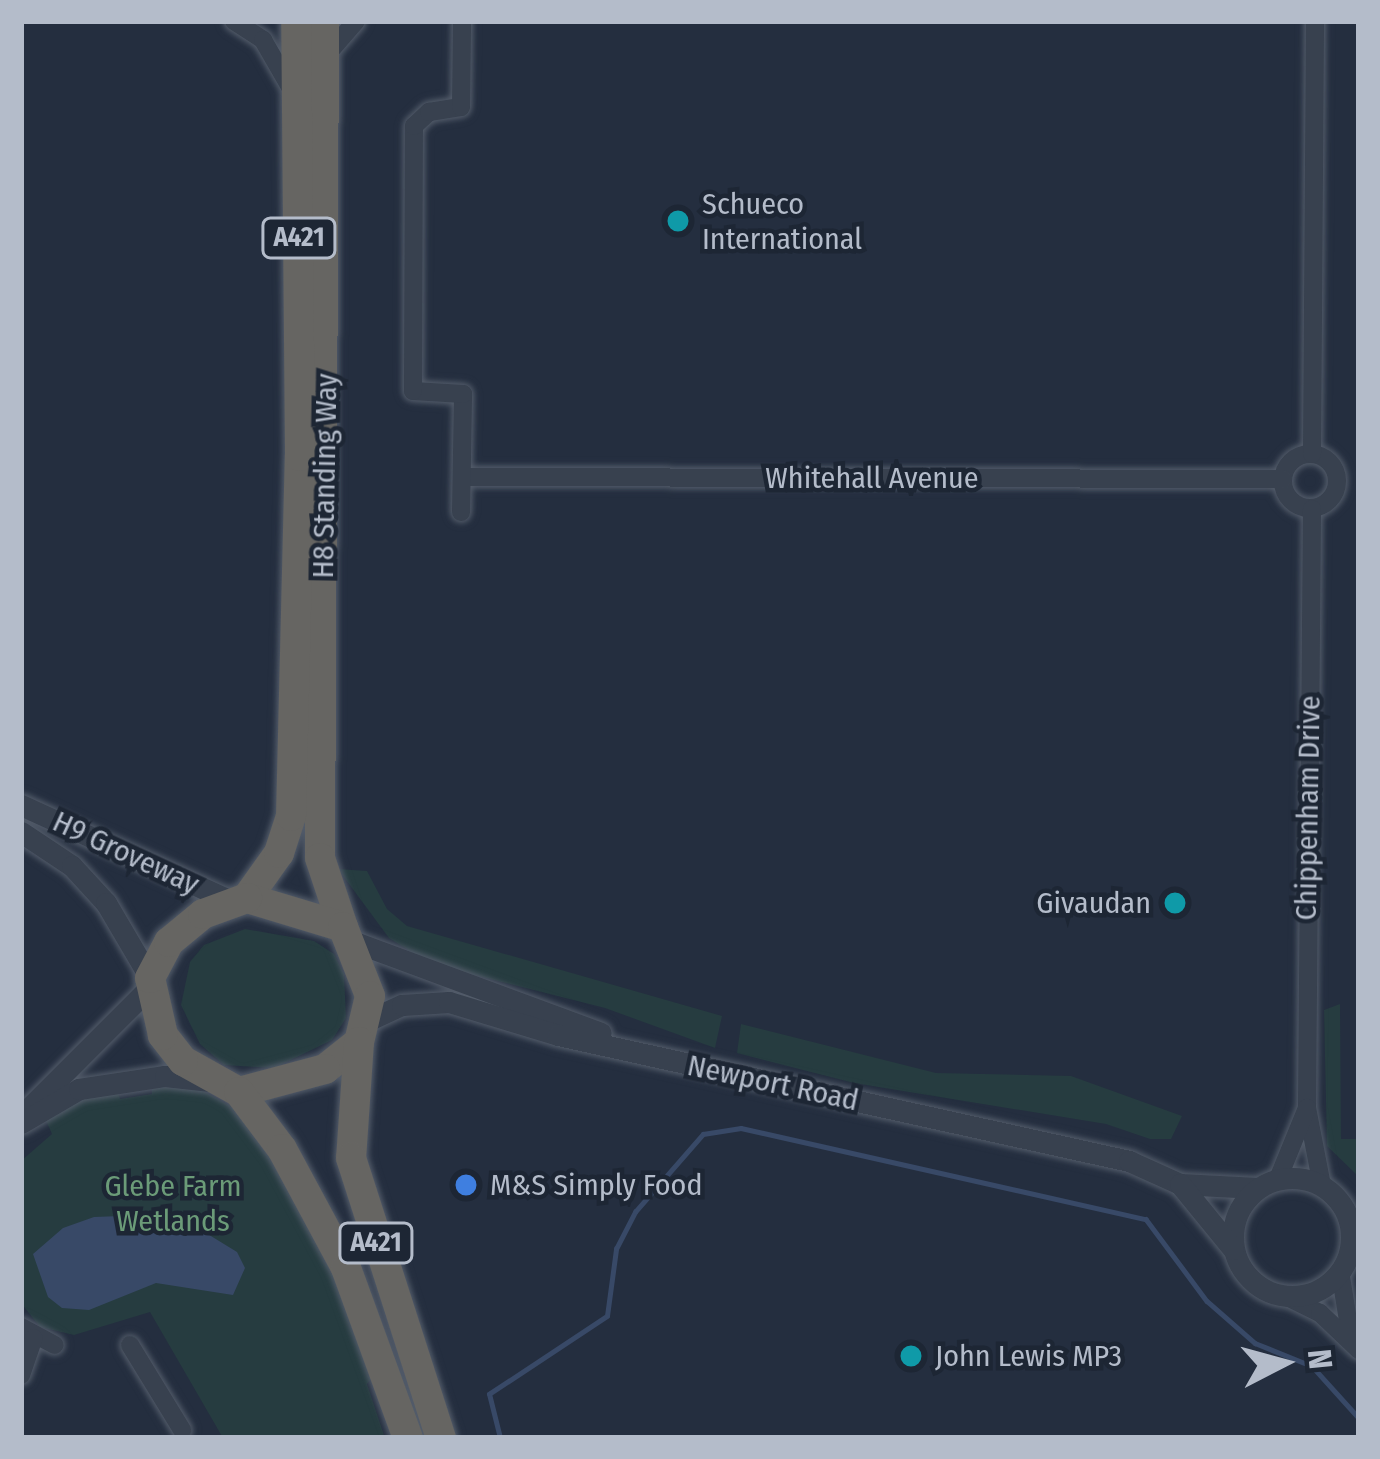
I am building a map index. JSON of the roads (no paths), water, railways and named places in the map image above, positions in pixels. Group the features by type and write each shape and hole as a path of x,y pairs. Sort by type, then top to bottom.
{"highway":[{"name":"H8 Standing Way","path":"296,21 305,814 348,934"},
{"name":"H8 Standing Way","path":"306,773 327,454 324,21"},
{"name":"H8 Standing Way","path":"240,900 305,814"},
{"path":"240,900 348,934 366,971 363,1031 325,1069 225,1086 163,1034 150,983 169,942 240,900"},
{"name":"A421","path":"363,1031 350,1158 441,1438"},
{"name":"A421","path":"225,1086 282,1149 346,1268 408,1438"}],"street":[{"path":"233,21 277,59 298,114"},
{"path":"324,62 356,21"},
{"path":"461,512 463,394 413,392 413,347 414,126 429,112 460,106 462,21"},
{"path":"1312,454 1315,21"},
{"path":"1312,454 1333,468 1336,484 1326,503 1312,508 1290,501 1282,479 1292,460 1312,454"},
{"name":"Whitehall Avenue","path":"462,469 1282,479"},
{"path":"1336,484 1359,484"},
{"name":"Chippenham Drive","path":"1312,508 1307,1108 1329,1192"},
{"name":"H9 Groveway","path":"21,805 145,864 240,900"},
{"name":"H9 Groveway","path":"21,832 72,866 106,903 150,983"},
{"path":"348,934 722,1071"},
{"path":"21,1119 150,983"},
{"name":"Newport Road","path":"363,1031 402,1004 449,1002 722,1071 1130,1161 1180,1184 1268,1184"},
{"path":"21,1119 79,1089 165,1076 225,1086"},
{"name":"Chippenham Drive","path":"1268,1184 1307,1108"},
{"name":"Newport Road","path":"1180,1184 1234,1251"},
{"path":"1355,1345 1285,1296 1252,1282 1234,1251 1236,1216 1268,1184 1329,1192 1359,1205"},
{"path":"1329,1192 1350,1227 1355,1345"},
{"path":"1285,1296 1316,1291 1348,1260"},
{"path":"21,1375 28,1332 55,1346"},
{"path":"130,1345 179,1435"}],"water":[{"path":"175,1214 237,1252 245,1268 233,1295 156,1283 89,1310 62,1308 48,1297 33,1254 63,1228 94,1217"}],"waterway":[{"path":"500,1438 489,1394 607,1316 616,1249 635,1212 703,1134 741,1128 1146,1219 1207,1301 1255,1343 1312,1366 1359,1418"}],"place":[{"name":"Schueco International","path":"678,221"},
{"name":"Givaudan","path":"1175,903"},
{"name":"M&S Simply Food","path":"466,1185"},
{"name":"John Lewis MP3","path":"911,1356"}],"park label":[{"name":"Glebe Farm Wetlands","path":"173,1203"}]}
